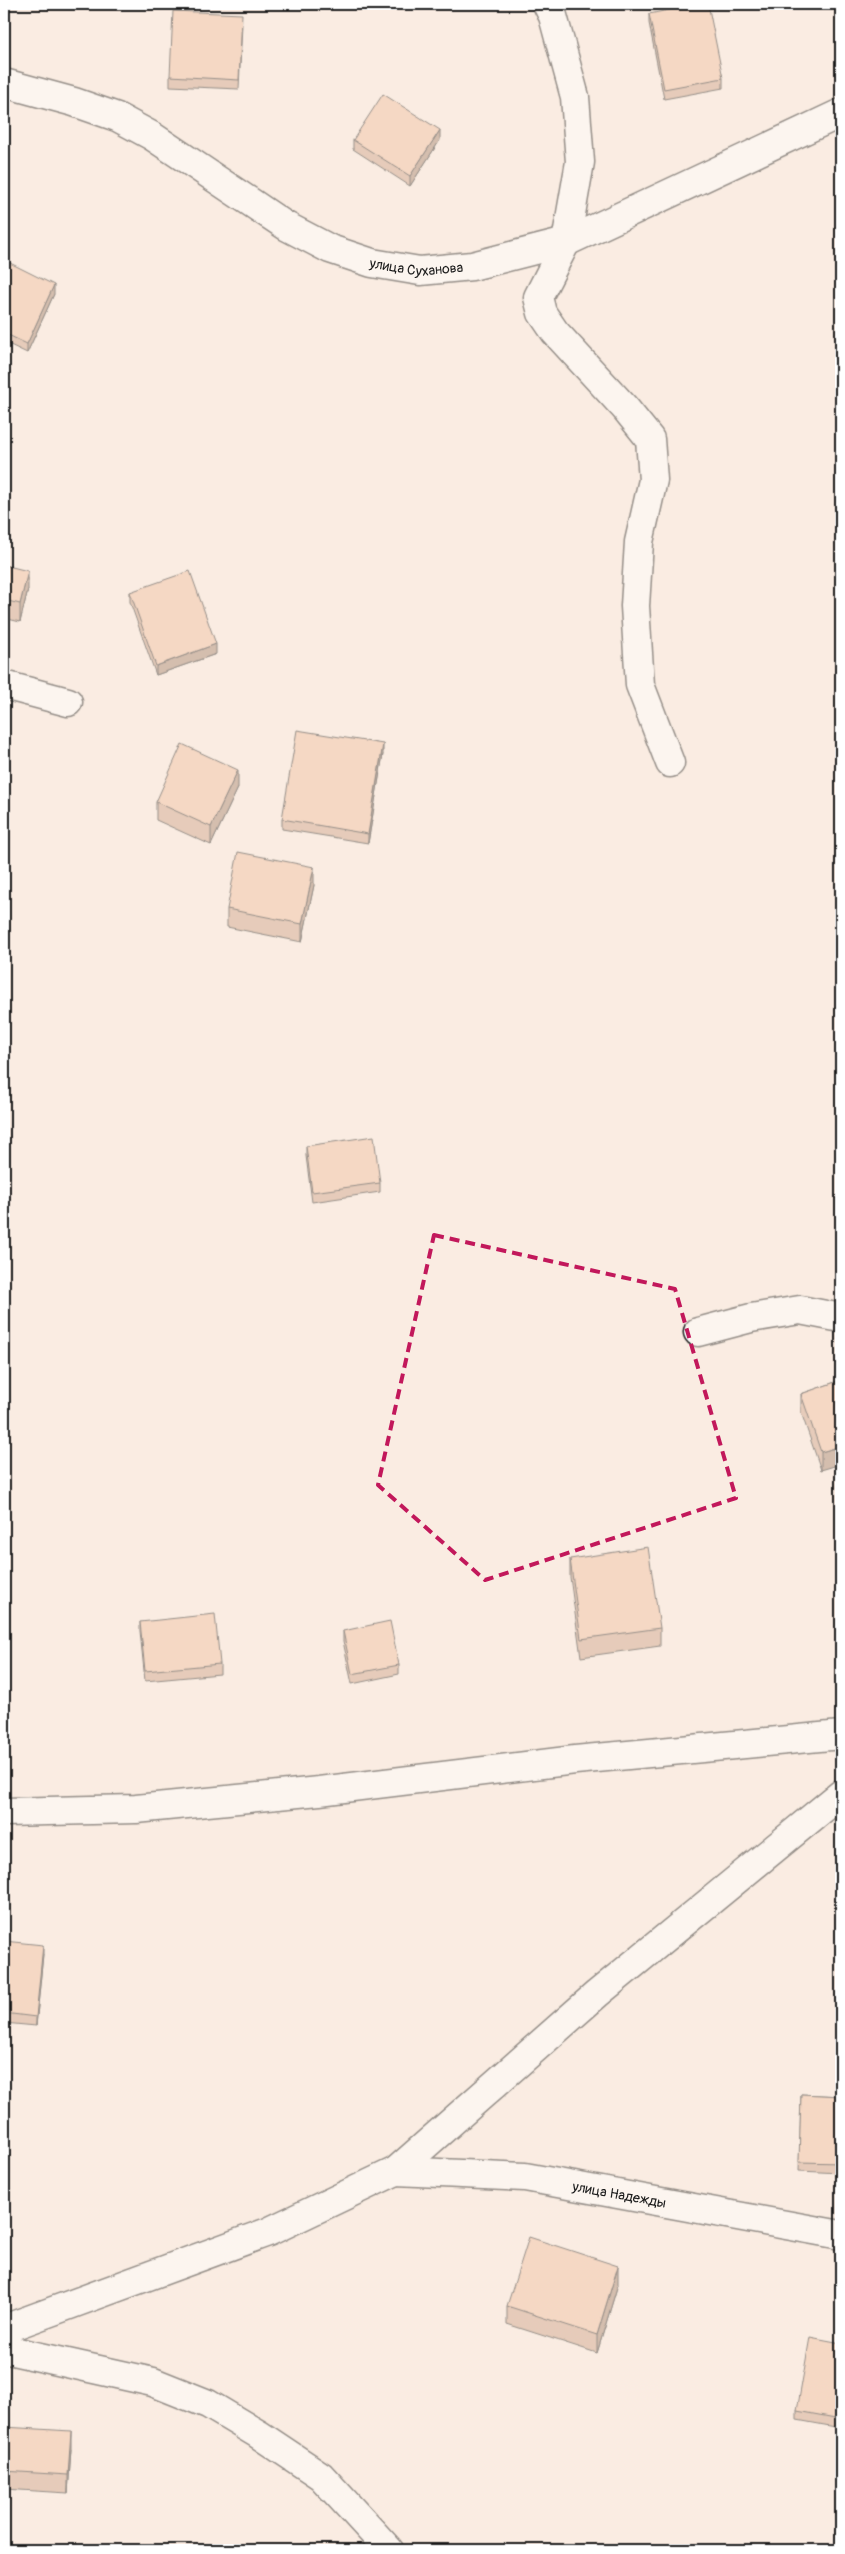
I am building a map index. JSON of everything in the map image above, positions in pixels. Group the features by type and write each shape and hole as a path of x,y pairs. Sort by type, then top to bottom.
{"street":[{"path":"547,4 553,16 575,97 580,162 566,242 538,297 542,313 555,332 625,408 650,439 653,480 639,542 635,606 640,685 670,764"},
{"name":"улица Суханова","path":"4,84 74,102 117,117 152,136 286,226 330,249 372,263 420,271 472,266 566,242 841,113"},
{"path":"4,685 68,702"},
{"path":"698,1332 751,1318 800,1310 841,1318"},
{"path":"4,1812 136,1810 319,1791 575,1760 841,1735"},
{"path":"4,2329 268,2232 396,2171 597,1994 841,1794"},
{"name":"улица Надежды","path":"396,2171 525,2177 841,2235"},
{"path":"4,2349 153,2382 208,2404 322,2476 389,2550"}],"highlighted area":[{"path":"434,1235 675,1289 736,1498 485,1580 378,1485"}],"building":[{"path":"698,4 708,4 723,78 664,89 649,14"},
{"path":"173,11 242,14 239,80 170,76"},
{"path":"383,94 440,130 410,176 353,140"},
{"path":"4,260 54,285 27,344 4,333"},
{"path":"4,565 28,571 20,604 4,600"},
{"path":"190,571 216,644 156,666 130,592"},
{"path":"297,730 383,744 368,834 282,819"},
{"path":"182,744 238,770 211,827 156,802"},
{"path":"238,852 314,867 302,924 227,909"},
{"path":"374,1136 380,1183 312,1192 306,1146"},
{"path":"841,1380 841,1446 821,1452 801,1394"},
{"path":"648,1547 660,1628 581,1639 570,1559"},
{"path":"215,1614 220,1664 145,1671 140,1622"},
{"path":"390,1621 399,1665 352,1674 343,1631"},
{"path":"4,1941 43,1945 36,2017 4,2013"},
{"path":"801,2094 841,2096 841,2163 799,2162"},
{"path":"529,2237 618,2266 597,2335 507,2306"},
{"path":"810,2337 841,2343 841,2419 797,2411"},
{"path":"4,2427 71,2431 68,2475 4,2471"}]}
